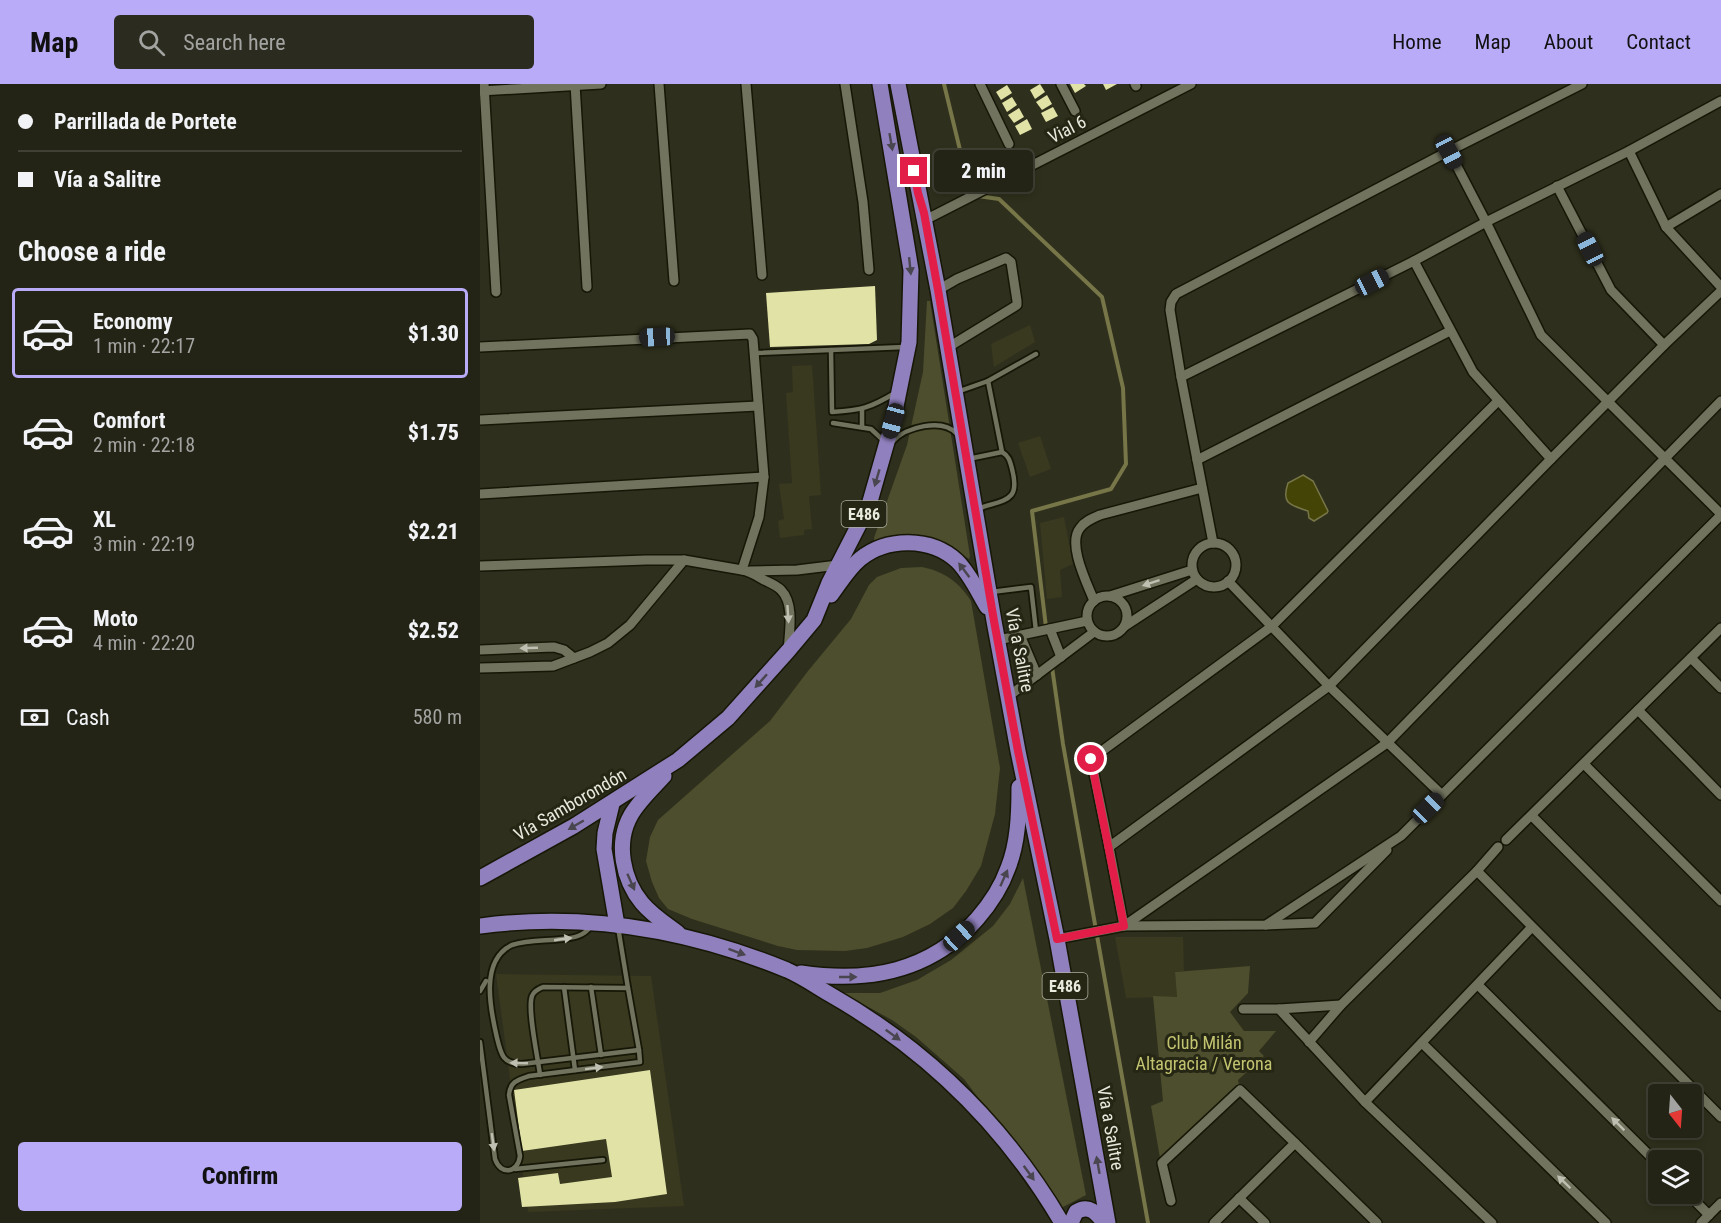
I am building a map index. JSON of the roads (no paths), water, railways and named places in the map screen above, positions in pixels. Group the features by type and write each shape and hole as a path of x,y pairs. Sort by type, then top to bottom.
{"main road":[{"name":"E486","path":"678,760 728,718 814,621 837,565 869,504 886,449 908,347 911,270 880,84"},
{"name":"Vía a Salitre","path":"898,84 938,290 1018,751 1057,939 1106,1223"},
{"path":"814,621 848,570 860,559 873,550 913,543 940,549 958,562 977,589 994,621"},
{"path":"480,926 534,920 617,925 683,936 726,948 790,971 826,977 857,977 894,970 936,953 968,928 997,893 1012,855 1018,813 1018,751"},
{"path":"678,760 630,816 622,852 628,877 641,902 683,936"},
{"name":"Vía Samborondón","path":"480,878 612,804 678,760"},
{"path":"612,804 604,833 604,849 617,925"},
{"path":"790,971 880,1026 945,1076 1002,1137 1062,1223"},
{"path":"1071,1223 1076,1212 1085,1208 1094,1211 1106,1223"}],"street":[{"path":"496,292 483,88 601,84"},
{"path":"659,84 674,281"},
{"path":"746,84 762,275"},
{"path":"846,84 863,202 869,270"},
{"path":"980,84 1009,144"},
{"path":"1061,84 1075,111"},
{"name":"Vial 6","path":"925,220 1191,84"},
{"path":"1213,543 1170,310 1171,302 1176,294 1582,84"},
{"path":"575,85 587,287"},
{"path":"1181,377 1414,261 1721,101"},
{"path":"1109,846 1329,686 1721,289 1666,227 1629,150"},
{"path":"1057,939 1124,926 1315,923 1721,515 1541,334 1449,152"},
{"path":"1557,186 1611,290 1664,345"},
{"path":"1666,227 1721,194"},
{"path":"938,290 957,279 1006,258 1011,262 1017,305 947,348"},
{"path":"1414,261 1473,372 1551,459"},
{"path":"1197,460 1450,331"},
{"path":"480,347 750,334 753,339 764,477 759,517 745,570"},
{"path":"1124,926 1091,759 1271,627 1498,401"},
{"path":"1124,926 1387,743 1721,401"},
{"path":"480,420 758,406"},
{"path":"480,494 764,477"},
{"path":"1094,601 1076,552 1078,529 1087,521 1100,515 1202,488"},
{"path":"1213,543 1227,548 1235,560 1233,575 1228,581 1216,587 1197,579 1192,570 1192,560 1197,552 1213,543"},
{"path":"480,566 646,560 684,560 745,570 797,570 837,565"},
{"path":"480,668 553,666 565,663 608,643 630,625 684,560"},
{"path":"745,570 779,588 785,596 789,607 788,651"},
{"path":"1192,570 1101,597 1094,601 1088,610 1087,621 1094,632 1111,637 1197,579"},
{"path":"1228,581 1329,686 1442,795"},
{"path":"1110,596 1119,600 1126,607 1128,617 1125,626"},
{"path":"998,640 1087,621"},
{"path":"1506,840 1721,628"},
{"path":"1050,629 1061,657"},
{"path":"1009,696 1094,632"},
{"path":"1020,635 1037,675"},
{"path":"480,650 554,647 564,650 574,658"},
{"path":"1691,658 1721,688"},
{"path":"1638,710 1721,795"},
{"path":"1584,764 1721,902"},
{"path":"1532,816 1721,1006"},
{"path":"1266,925 1401,836"},
{"path":"1309,1042 1341,1005 1477,871 1498,847"},
{"path":"1477,871 1721,1117"},
{"path":"1365,1102 1532,927"},
{"path":"1478,985 1648,1154"},
{"path":"1243,1009 1341,1005"},
{"path":"1279,1009 1365,1102 1492,1223"},
{"path":"1422,1043 1606,1223"},
{"path":"1171,1201 1162,1163 1240,1089 1377,1223"},
{"path":"1214,1223 1295,1143"},
{"path":"1239,1198 1265,1223"},
{"path":"1701,1223 1721,1203"},
{"path":"1698,1204 1709,1215"}],"lane":[{"path":"754,354 908,347"},
{"path":"831,350 832,412 862,409 875,405 898,392"},
{"path":"955,393 988,381 1036,354"},
{"path":"988,381 1002,452"},
{"path":"862,409 862,427"},
{"path":"833,423 871,429 876,432 886,449 897,436 905,431 940,425 955,430 965,452 1002,452 1007,455 1016,482 1014,494 1009,498 975,510"},
{"path":"989,592 1031,587 1036,632"},
{"path":"593,923 580,936 524,942 510,946 492,959 488,966 487,994 500,1049 504,1059 512,1064 639,1050"},
{"path":"515,1169 519,1165 520,1156 509,1095 509,1088 513,1083 519,1079 540,1075 640,1060 617,925"},
{"path":"480,991 487,979"},
{"path":"540,1075 531,1003 536,990 543,987 628,988"},
{"path":"564,987 575,1070"},
{"path":"591,987 601,1055"},
{"path":"480,1042 497,1165 507,1171 603,1160"}],"waterway":[{"path":"944,84 969,187"},
{"path":"978,196 999,199 1102,297 1123,388 1126,464 1111,489 1032,511 1046,627"},
{"path":"1052,667 1063,744 1148,1223"}],"park label":[{"name":"Club Milán Altagracia / Verona","path":"1204,1052"}]}
